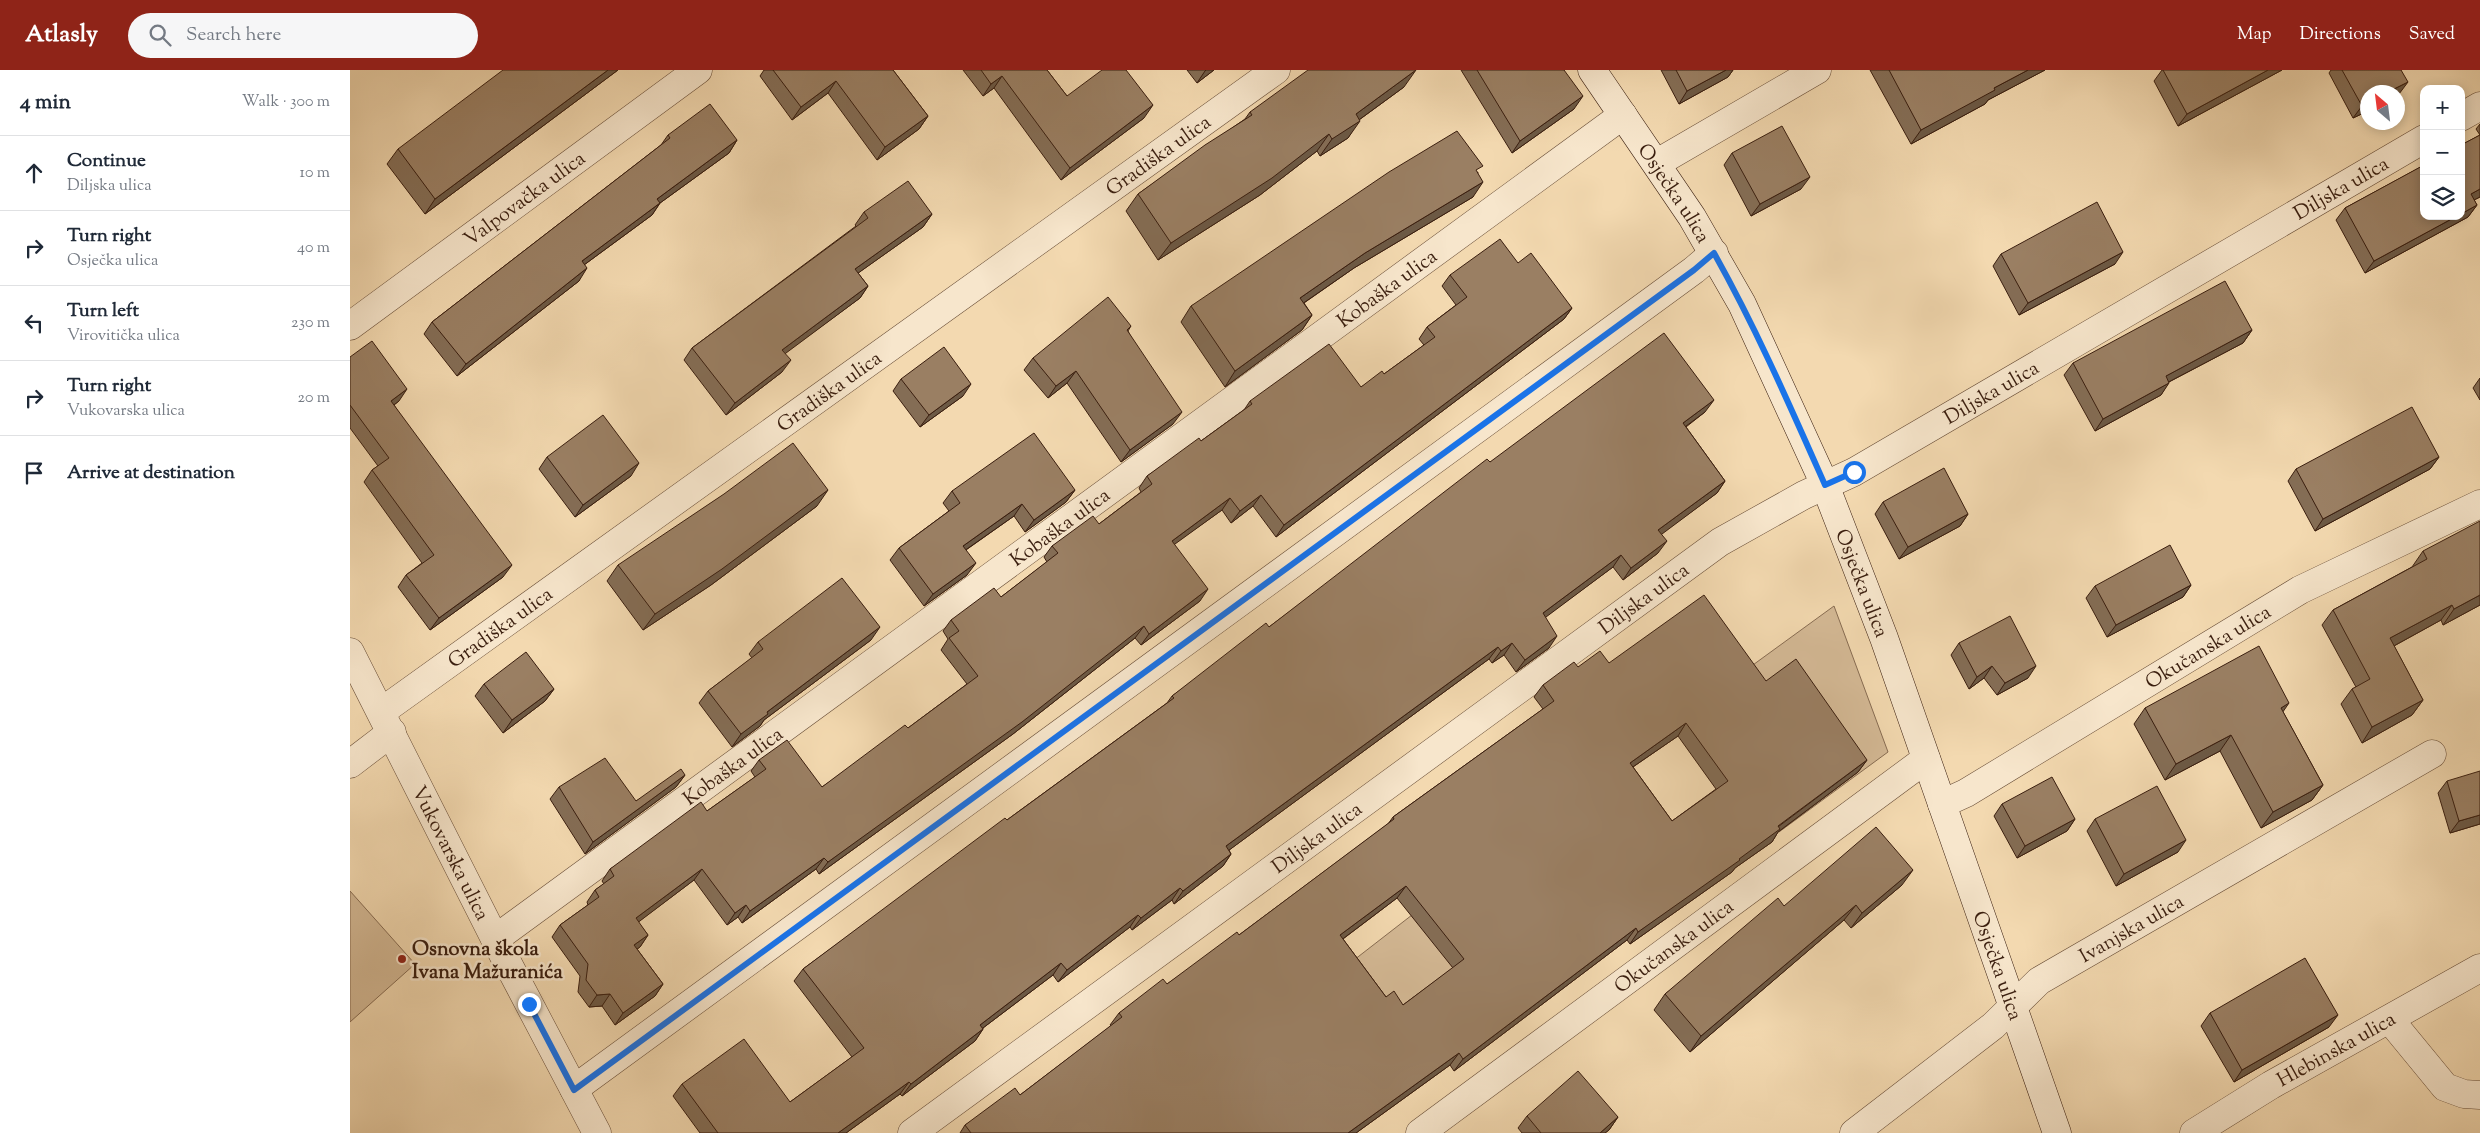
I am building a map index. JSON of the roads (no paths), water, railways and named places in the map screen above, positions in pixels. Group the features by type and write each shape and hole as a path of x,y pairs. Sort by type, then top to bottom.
{"street":[{"name":"Valpovačka ulica","path":"350,326 698,70"},
{"name":"Gradiška ulica","path":"350,764 386,722 1276,70"},
{"name":"Osječka ulica","path":"1592,70 1657,163 1714,253 1769,358 1825,485 1884,638 2057,1133"},
{"path":"1657,163 1817,70"},
{"path":"2465,115 2480,106"},
{"name":"Kobaška ulica","path":"495,939 1623,115"},
{"name":"Diljska ulica","path":"912,1133 1720,542 1862,467 2420,141"},
{"path":"574,1090 1694,270 1714,253"},
{"name":"Okučanska ulica","path":"1942,804 1966,793 2300,590 2480,504"},
{"name":"Vukovarska ulica","path":"350,652 495,939 597,1133"},
{"name":"Ivanjska ulica","path":"1854,1133 1993,1026 2039,981 2432,754"},
{"name":"Okučanska ulica","path":"1420,1133 1926,759"},
{"name":"Hlebinska ulica","path":"2194,1133 2271,1085 2480,968"},
{"path":"2390,1020 2445,1086 2464,1094 2480,1095"}],"place":[{"name":"Osnovna škola Ivana Mažuranića","path":"402,959"}]}
